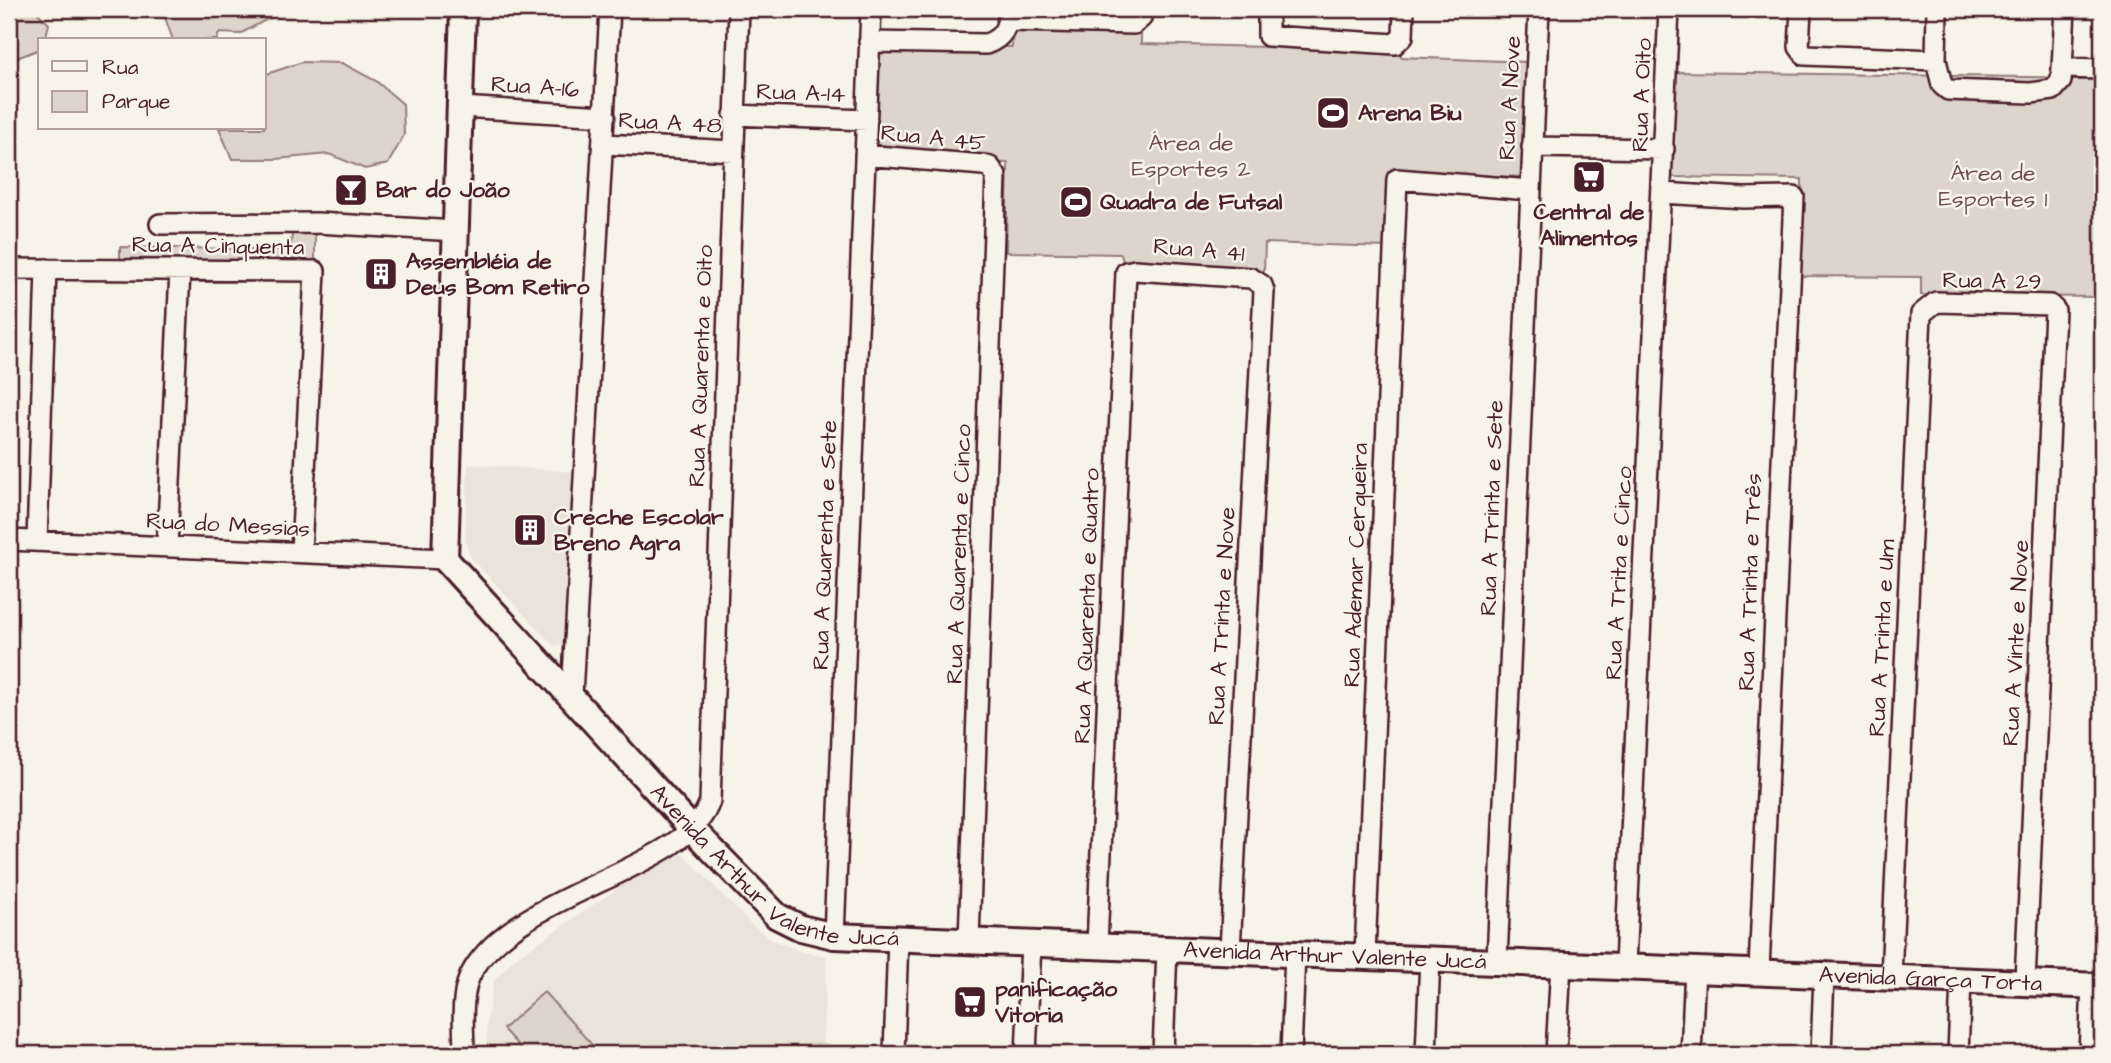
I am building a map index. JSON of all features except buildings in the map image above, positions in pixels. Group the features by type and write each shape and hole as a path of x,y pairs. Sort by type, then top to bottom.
{"street":[{"path":"445,559 464,9"},
{"path":"572,695 610,9"},
{"name":"Rua A Quarenta e Oito","path":"693,830 705,816 710,801 739,9"},
{"name":"Rua A Quarenta e Sete","path":"834,936 871,9"},
{"path":"1268,9 1268,36 1395,44 1403,36 1405,9"},
{"name":"Rua A Nove","path":"1530,190 1539,9"},
{"name":"Rua A Oito","path":"1662,188 1669,9"},
{"path":"1801,9 1800,47 1805,55 1936,60"},
{"path":"1937,9 1936,60 1942,85 1948,90 1967,92 2053,90 2061,81 2065,9"},
{"path":"869,42 986,44 995,41 1005,30 1008,15 1138,16"},
{"path":"2062,68 2102,69"},
{"name":"Rua A-16","path":"461,107 606,116"},
{"name":"Rua A-14","path":"734,115 867,120"},
{"name":"Rua A 48","path":"604,144 733,151"},
{"path":"1532,147 1664,149"},
{"name":"Rua A 45","path":"865,155 983,165 994,170"},
{"name":"Rua A Quarenta e Cinco","path":"969,940 996,242 994,170"},
{"name":"Rua Ademar Cerqueira","path":"1365,955 1393,231 1398,178 1530,190"},
{"name":"Rua A Trinta e Três","path":"1662,188 1744,198 1794,197 1759,970"},
{"name":"Rua A Trita e Cinco","path":"1625,965 1662,188"},
{"name":"Rua A Trinta e Sete","path":"1497,960 1530,190"},
{"name":"Rua A Cinquenta","path":"160,224 317,223 457,231"},
{"name":"Rua A Cinquenta","path":"9,268 315,271 301,552"},
{"path":"37,541 46,269"},
{"name":"Rua A 41","path":"1129,270 1251,278 1262,285"},
{"name":"Rua A Quarenta e Quatro","path":"1097,945 1126,272 1129,270"},
{"path":"167,547 180,271"},
{"name":"Rua A Trinta e Nove","path":"1230,950 1262,285"},
{"name":"Rua A 29","path":"1930,305 1936,302 2053,306"},
{"name":"Rua A Trinta e Um","path":"1891,977 1921,314 1930,305"},
{"name":"Rua A Vinte e Nove","path":"2025,982 2053,306"},
{"name":"Rua do Messias","path":"9,540 445,559"},
{"name":"Avenida Arthur Valente Jucá","path":"445,559 693,830 777,916 802,928 834,936 1759,970"},
{"path":"464,1054 467,990 472,971 502,937 544,908 672,846 693,830"},
{"path":"894,1054 898,938"},
{"path":"1026,1054 1031,943"},
{"path":"1163,1054 1167,948"},
{"path":"1291,1054 1295,953"},
{"path":"1426,1054 1430,958"},
{"path":"1556,1054 1561,963"},
{"path":"1691,1054 1695,968"},
{"name":"Avenida Garça Torta","path":"1759,970 2097,986"},
{"path":"1821,1054 1824,974"},
{"path":"1958,1054 1961,979"},
{"path":"2089,1054 2097,986"}],"shaded area":[{"path":"468,464 576,472 564,644 554,646 471,558 465,541"},
{"path":"671,852 684,855 750,923 772,940 803,952 827,956 822,1054 486,1054 487,1018 494,981 514,959"}],"green space":[{"path":"9,9 34,9 49,24 46,38 38,38 38,50 9,61"},
{"path":"162,9 316,9 273,16 240,34 219,33 218,38 172,38"},
{"name":"Área de Esportes 2","path":"1013,27 1141,29 1141,44 1268,47 1273,35 1401,40 1401,57 1528,62 1523,177 1391,172 1387,247 1265,243 1264,271 1124,266 1121,254 1006,252 1008,163 869,160 873,44 1012,47"},
{"path":"302,62 342,63 376,81 403,104 404,135 388,164 365,169 329,154 276,159 232,159 220,130 266,130 266,74"},
{"name":"Área de Esportes 1","path":"1672,72 2102,78 2102,297 1921,295 1921,277 1800,276 1802,179 1670,177"},
{"path":"292,231 315,232 315,271 120,268 120,247 291,250"},
{"path":"544,992 595,1048 587,1054 526,1054 503,1029"}],"place":[{"name":"Arena Biu","path":"1333,113"},
{"name":"Central de Alimentos","path":"1589,177"},
{"name":"Bar do João","path":"351,190"},
{"name":"Quadra de Futsal","path":"1076,202"},
{"name":"Assembléia de Deus Bom Retiro","path":"381,274"},
{"name":"Creche Escolar Breno Agra","path":"530,530"},
{"name":"panificação Vitoria","path":"970,1002"}]}
